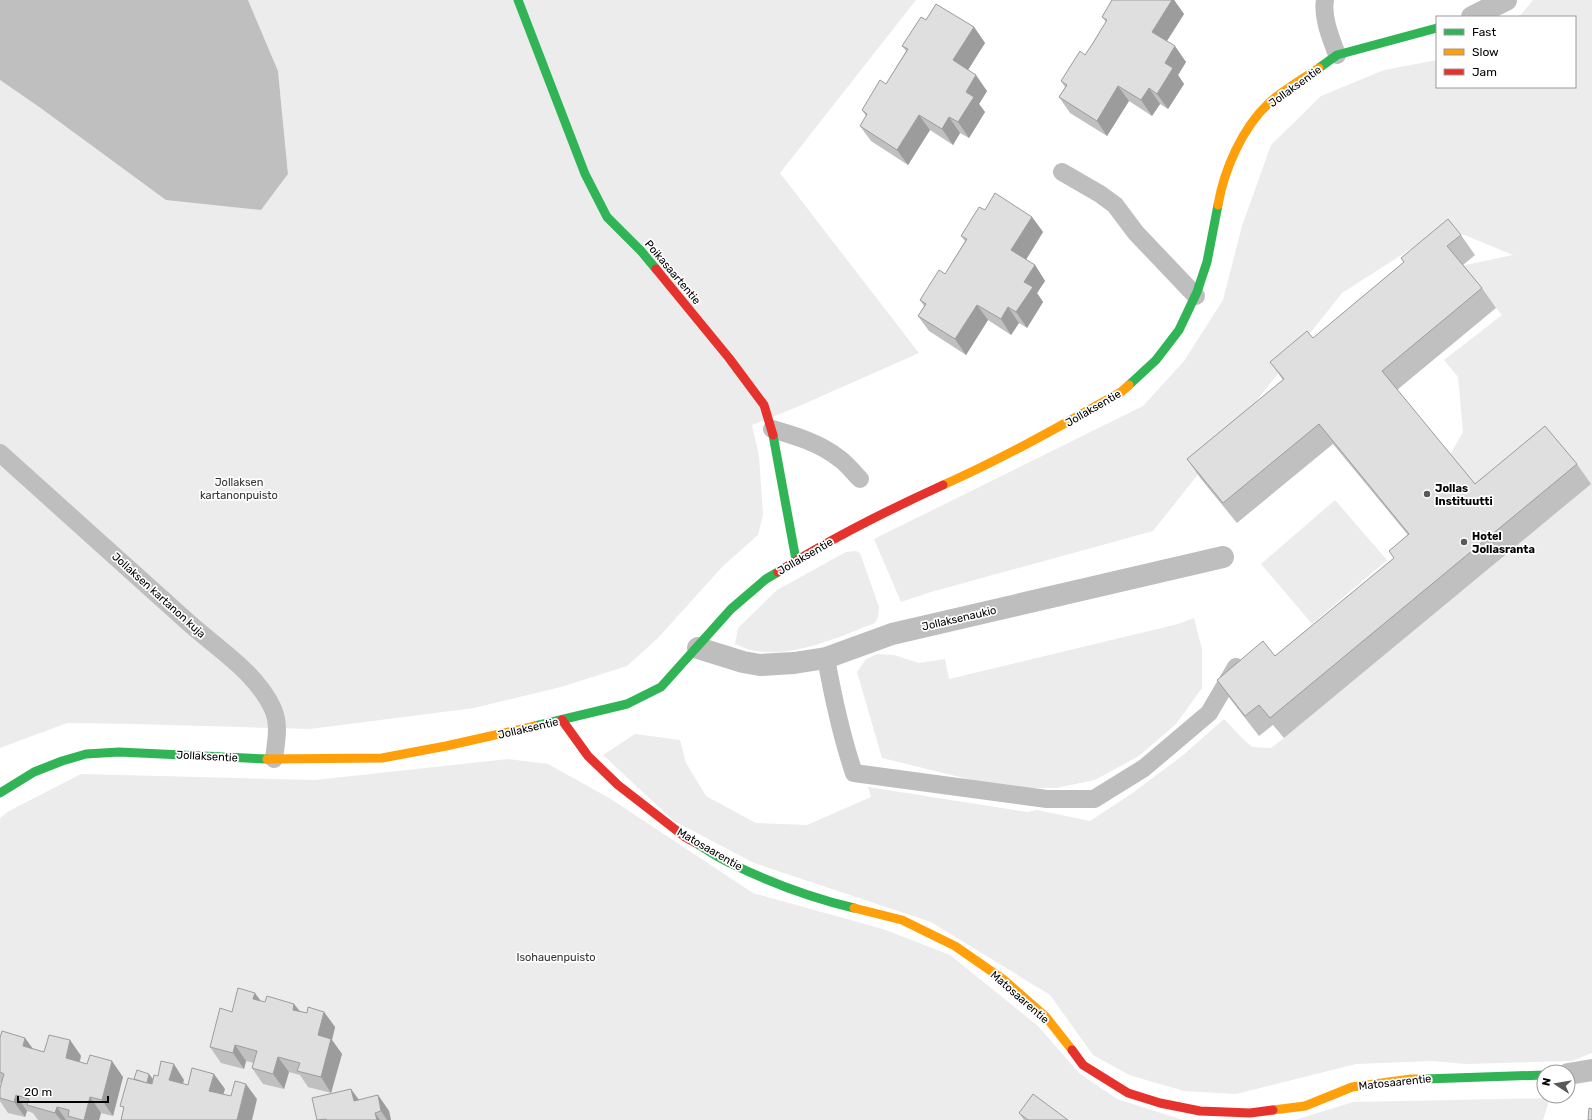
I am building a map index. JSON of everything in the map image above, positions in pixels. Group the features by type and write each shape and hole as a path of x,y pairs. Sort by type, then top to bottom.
{"street":[{"name":"Poikasaartentie","path":"518,0 585,174 607,217 641,251 729,358 764,405 772,430 796,560"},
{"path":"1474,16 1506,0"},
{"name":"Jollaksentie","path":"0,793 34,772 62,761 86,754 119,752 274,759 382,758 446,746 627,704 661,687 698,648 731,609 766,579 796,560 899,506 979,469 1042,437 1121,392 1156,360 1179,330 1196,296 1207,262 1223,182 1229,164 1248,129 1269,103 1337,55 1436,28"},
{"name":"Jollaksenaukio","path":"698,648 743,662 760,665 794,663 826,658 892,634 1223,557"},
{"name":"Matosaarentie","path":"562,720 588,756 618,785 685,837 729,863 782,885 835,904 902,920 955,946 1004,980 1046,1017 1083,1065 1128,1093 1160,1103 1200,1111 1250,1113 1304,1106 1352,1087 1411,1079 1536,1075"},
{"path":"1576,1073 1592,1070"}],"lane":[{"path":"1325,0 1324,8 1330,37 1337,55"},
{"path":"1062,172 1100,194 1115,205 1136,233 1196,296"},
{"path":"772,430 798,436 821,446 841,459 860,479"},
{"name":"Jollaksen kartanon kuja","path":"0,453 189,623 256,681 273,708 277,720 277,737 274,759"},
{"path":"826,658 836,712 854,773 1047,799 1094,799 1144,768 1209,713 1238,664"}],"green space":[{"name":"Jollaksen kartanonpuisto","path":"248,0 916,0 780,173 919,353 797,407 752,425 759,456 763,515 758,535 723,566 658,638 627,666 561,687 474,708 310,729 67,723 0,748 0,80 42,109 261,210 288,174 278,71"},
{"path":"1533,0 1592,0 1592,1053 1572,1061 1467,1064 1432,1061 1356,1064 1236,1094 1184,1091 1129,1075 1093,1055 1050,995 931,922 754,863 674,821 603,755 635,734 680,740 686,763 706,796 756,823 807,825 871,797 868,787 1027,812 1037,810 1090,821 1131,794 1182,756 1224,719 1252,747 1271,748 1284,738 1590,484 1489,504 1449,456 1463,432 1458,377 1444,360 1502,315 1461,266 1513,255 1445,227 1342,293 1153,531 931,592 901,602 874,539 1143,406 1184,361 1223,300 1242,226 1271,145 1321,96 1384,70 1436,60 1436,88 1576,88 1576,16 1520,16"},
{"path":"1335,500 1387,560 1312,624 1261,564"},
{"path":"856,551 860,553 879,607 878,617 875,623 824,642 805,648 787,651 769,652 752,650 735,644 738,628 777,590 846,552"},
{"path":"1194,618 1202,649 1202,688 1176,724 1139,756 1095,780 1056,788 1016,788 984,783 882,758 857,672 866,659 877,654 894,655 919,663 945,659 949,679 1178,624"},
{"name":"Isohauenpuisto","path":"508,759 548,764 611,799 753,893 883,929 950,955 1038,1026 1079,1073 1117,1099 1183,1120 0,1120 0,818 9,811 81,774 315,780"},
{"path":"1536,1098 1536,1104 1548,1104 1543,1120 1295,1120 1353,1102"}],"shaded area":[{"path":"0,0 248,0 278,71 288,174 261,210 166,200 0,80"}],"building":[{"path":"1112,0 1172,0 1152,32 1175,46 1165,63 1173,68 1157,94 1149,88 1141,100 1118,86 1097,121 1059,97 1067,85 1061,81 1080,51 1085,55 1093,43 1107,20 1102,17"},
{"path":"936,4 974,27 953,60 976,75 966,92 974,97 958,122 949,117 942,129 919,115 897,150 860,126 867,114 862,110 880,80 886,84 908,49 902,46 921,17 926,20"},
{"path":"995,193 1032,217 1011,250 1035,265 1024,282 1033,287 1016,312 1008,307 1001,319 977,305 955,339 918,316 926,304 920,300 939,270 945,274 967,239 961,236 979,207 985,210"},
{"name":"Jollas Instituutti","path":"1448,219 1461,235 1447,246 1482,288 1382,371 1475,484 1545,426 1577,464 1270,718 1259,705 1245,716 1217,680 1263,641 1275,656 1394,558 1389,551 1409,534 1319,424 1223,503 1187,459 1284,379 1270,362 1307,331 1313,338 1404,262 1401,258"},
{"path":"238,988 255,993 253,999 265,1002 267,996 294,1004 293,1010 307,1013 308,1007 324,1012 318,1035 331,1039 321,1077 297,1071 300,1063 278,1057 273,1074 252,1068 257,1051 235,1045 233,1053 210,1047 220,1008 232,1012"},
{"path":"2,1031 25,1038 23,1046 44,1052 49,1035 70,1040 66,1058 87,1064 90,1055 112,1061 102,1100 90,1097 84,1120 82,1120 68,1116 69,1110 57,1107 55,1113 27,1105 29,1099 16,1095 14,1102 0,1098 0,1088 4,1074 0,1072 0,1038"},
{"path":"161,1061 174,1064 169,1080 188,1085 192,1068 214,1074 209,1091 231,1096 235,1081 246,1084 237,1120 121,1120 124,1107 120,1106 128,1078 152,1084 154,1075 158,1076"},
{"path":"137,1070 149,1074 147,1083 134,1079"},
{"path":"351,1089 354,1101 378,1095 381,1111 375,1113 377,1120 317,1120 312,1098"},
{"path":"1033,1094 1068,1120 1028,1120 1019,1113"},
{"path":"1589,1108 1592,1109 1592,1120 1588,1120"}],"traffic: fast":[{"path":"518,0 585,174 607,217 641,251 656,269"},
{"path":"1319,68 1337,55 1436,28"},
{"path":"1129,385 1156,360 1179,330 1197,292 1207,262 1218,205"},
{"path":"773,435 796,560"},
{"path":"535,726 627,704 661,687 731,609 766,579 778,572"},
{"path":"0,793 34,772 62,761 86,754 119,752 267,759"},
{"path":"696,843 721,859 760,877 791,889 854,908"},
{"path":"1425,1079 1536,1075"}],"traffic: slow":[{"path":"1218,205 1230,164 1250,125 1259,113 1274,98 1319,68"},
{"path":"943,485 1033,441 1121,392 1129,385"},
{"path":"267,759 382,758 446,746 535,726"},
{"path":"854,908 902,920 955,946 1004,980 1046,1017 1072,1050"},
{"path":"1273,1110 1305,1106 1352,1087 1411,1079 1425,1079"}],"traffic: jam":[{"path":"656,269 729,358 764,405 773,435"},
{"path":"778,572 859,526 943,485"},
{"path":"562,720 588,756 618,785 685,837 696,843"},
{"path":"1072,1050 1083,1065 1128,1093 1160,1103 1200,1111 1250,1113 1273,1110"}],"place":[{"name":"Jollas Instituutti","path":"1427,494"},
{"name":"Hotel Jollasranta","path":"1464,542"}]}
